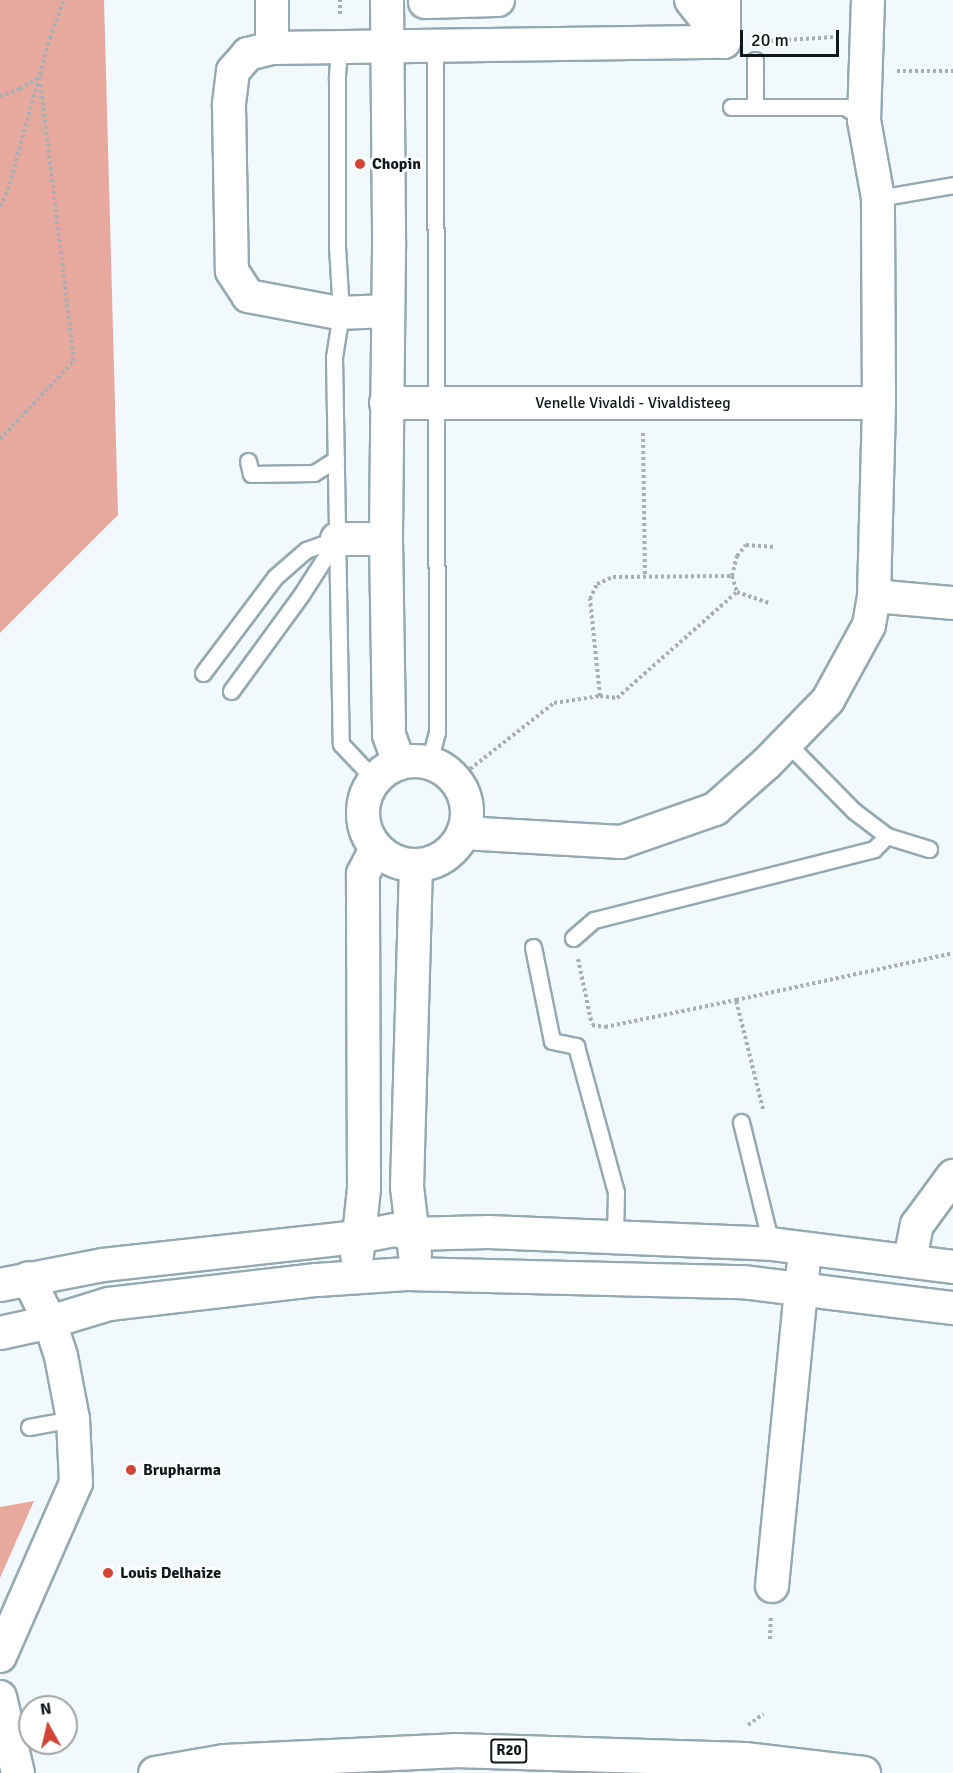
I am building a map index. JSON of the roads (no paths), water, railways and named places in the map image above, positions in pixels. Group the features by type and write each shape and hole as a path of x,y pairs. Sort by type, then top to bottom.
{"main road":[{"name":"R20","path":"155,1773 224,1761 454,1750 744,1759 863,1773"}],"street":[{"path":"272,0 272,48"},
{"path":"387,0 386,539 389,735 401,768"},
{"path":"387,47 425,1 498,0"},
{"path":"691,0 724,42"},
{"path":"724,0 724,42"},
{"path":"463,833 621,842 715,809 787,743 828,700 869,625 874,596 879,403 878,198 864,120 868,0"},
{"path":"388,311 341,313 248,296 232,271 229,106 233,71 248,54 272,48 724,42"},
{"name":"Venelle Vivaldi - Vivaldisteeg","path":"386,403 879,403"},
{"path":"337,539 386,539"},
{"path":"874,596 953,603"},
{"path":"401,768 444,769 456,780 465,797 467,815 463,833 452,850 435,861 416,865 401,863 376,849 366,832 362,814 365,796 401,768"},
{"path":"366,1277 357,1258 364,1188 363,874 376,849"},
{"path":"407,1274 415,1259 407,1187 416,865"},
{"path":"910,1260 917,1225 953,1176"},
{"path":"14,1282 103,1265 358,1237 395,1230 411,1234 489,1232 771,1244 953,1267"},
{"path":"772,1586 805,1249"},
{"path":"0,1333 50,1322 108,1304 407,1274 743,1282 953,1308"},
{"path":"0,1656 76,1483 73,1419 61,1356 50,1322 14,1282"},
{"path":"0,1697 18,1773"}],"lane":[{"path":"339,47 337,247 341,313 334,357 341,744 401,768 437,732 435,46"},
{"path":"755,60 755,107"},
{"path":"731,107 845,107 864,120"},
{"path":"878,198 953,185"},
{"path":"248,461 251,474 314,473 336,459"},
{"path":"203,673 275,577 306,550 337,539"},
{"path":"231,690 301,595 337,539"},
{"path":"787,743 854,811 887,837 929,849"},
{"path":"573,938 594,920 874,849 887,837"},
{"path":"533,946 552,1041 576,1046 616,1192 615,1237"},
{"path":"741,1122 771,1244"},
{"path":"29,1428 73,1419"}],"place":[{"name":"Chopin","path":"360,164"},
{"name":"Brupharma","path":"131,1470"},
{"name":"Louis Delhaize","path":"108,1573"}]}
